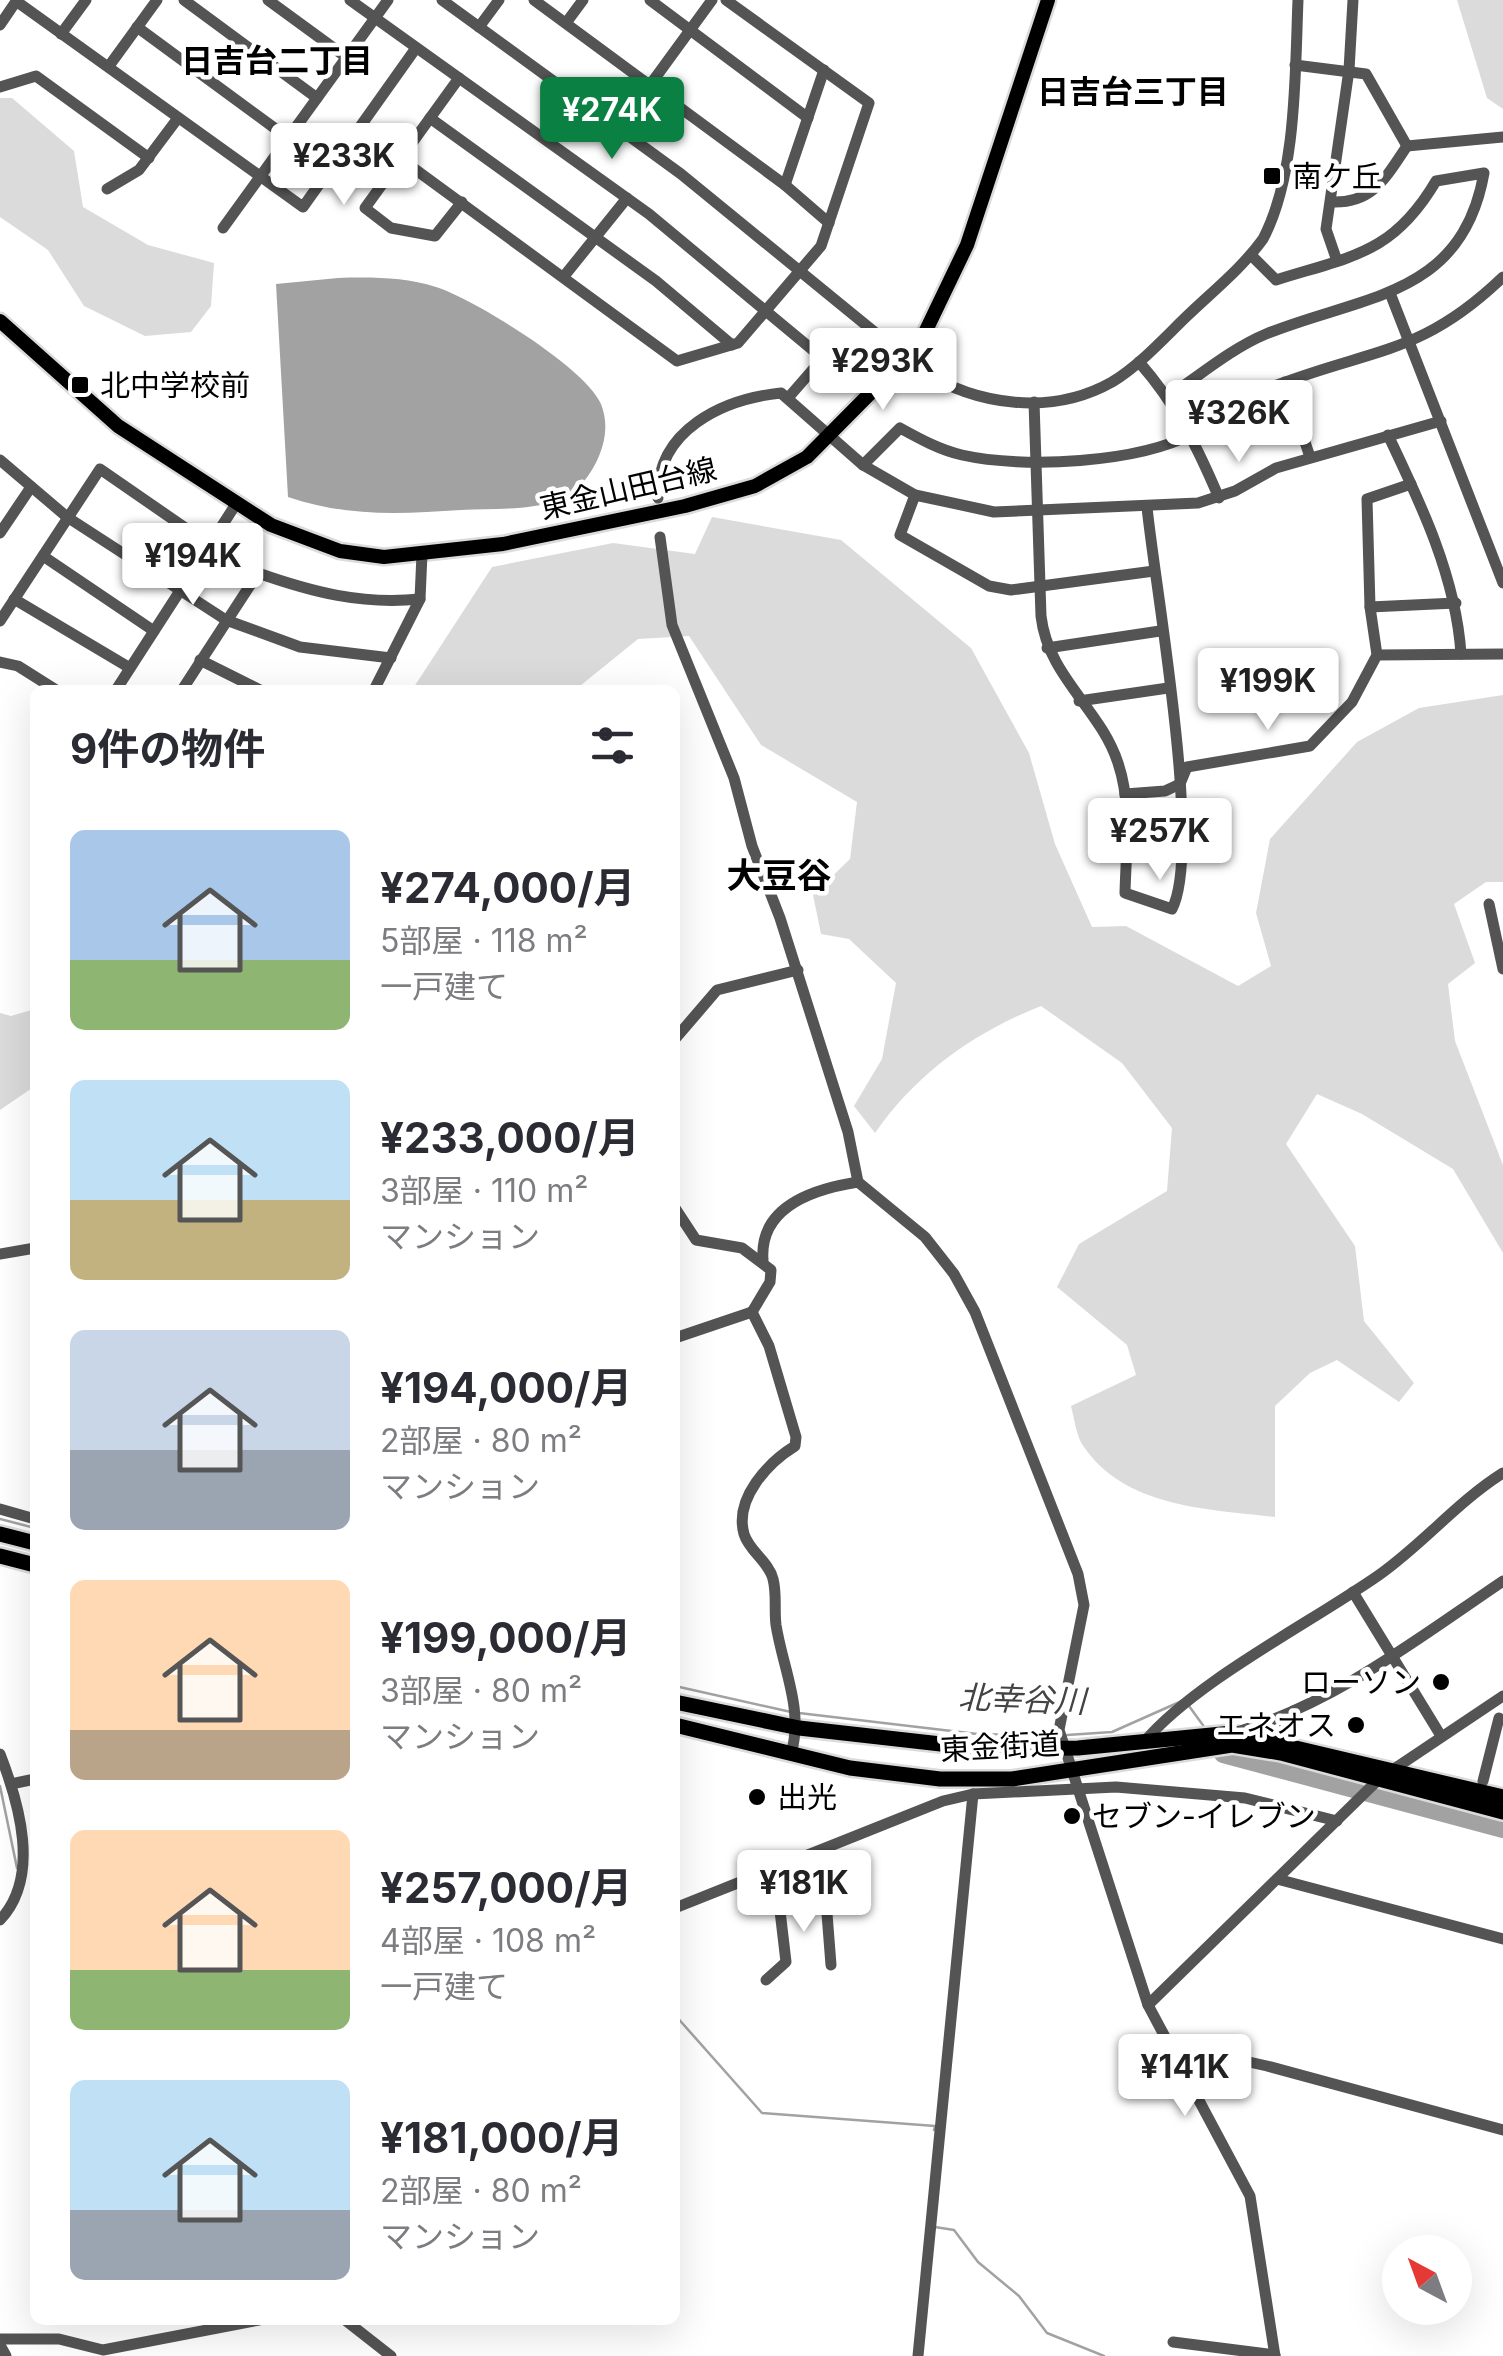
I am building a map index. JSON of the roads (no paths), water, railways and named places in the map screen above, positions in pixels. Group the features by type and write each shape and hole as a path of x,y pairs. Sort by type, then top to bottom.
{"highway":[{"path":"0,1534 30,1542"},
{"path":"0,1556 30,1564"},
{"name":"東金街道","path":"680,1703 799,1728 985,1749 1064,1749 1232,1734 1503,1812"},
{"name":"東金街道","path":"680,1726 886,1774 940,1779 1012,1779 1213,1745 1282,1748 1393,1768 1503,1797"}],"main road":[{"name":"東金山田台線","path":"0,322 118,426 271,526 329,548 373,556 422,554 503,544 685,506 790,470 907,359 939,311 967,244 1048,0"}],"street":[{"path":"61,34 86,0"},
{"path":"109,66 156,0"},
{"path":"184,0 316,98"},
{"path":"268,0 346,58"},
{"path":"350,0 627,198 838,371"},
{"path":"223,228 388,0"},
{"path":"442,0 681,174 907,359 958,392 980,399 1034,402 1086,393 1139,362 1250,256 1275,217 1279,199 1295,65 1298,0"},
{"path":"478,26 499,0"},
{"path":"534,0 785,185 829,223"},
{"path":"566,23 584,0"},
{"path":"650,0 689,33 808,118"},
{"path":"650,85 712,0"},
{"path":"360,129 678,361 732,345 768,310 821,246 870,103 726,0"},
{"path":"1337,260 1326,229 1349,70 1352,0"},
{"path":"0,25 17,1 302,207 416,48"},
{"path":"137,27 288,138"},
{"path":"1295,65 1366,74 1407,146"},
{"path":"785,185 824,70"},
{"path":"0,87 36,76 149,158"},
{"path":"459,78 365,208 391,228 435,236 462,202"},
{"path":"107,188 149,158 178,118"},
{"path":"430,118 594,236 732,345"},
{"path":"1331,202 1356,203 1368,196 1407,146 1503,138"},
{"path":"1169,396 1263,335 1390,293 1426,275 1454,247 1474,209 1484,173 1436,180 1420,210 1396,235 1337,260 1276,280 1250,256"},
{"path":"565,275 627,198"},
{"path":"863,465 900,428 958,454 995,461 1138,454 1192,434 1286,382 1410,344 1449,322 1503,277"},
{"path":"1390,293 1503,579"},
{"path":"788,398 822,358"},
{"path":"1139,362 1169,396 1192,434 1219,498"},
{"path":"1286,382 1310,457"},
{"path":"658,498 662,465 678,439 708,412 754,396 782,394 863,465 915,495 994,512 1147,507 1219,498 1276,468 1441,420"},
{"path":"1034,402 1047,648 1106,737 1125,794 1125,894 1172,909 1181,892 1180,784 1147,507"},
{"path":"1388,435 1412,484 1456,603 1461,654"},
{"path":"0,460 67,516 226,620 300,646 391,658"},
{"path":"0,620 100,469 210,545"},
{"path":"1125,794 1165,792 1180,784 1187,768 1310,746 1352,702 1377,655 1370,607 1367,499 1412,484"},
{"path":"0,533 31,486"},
{"path":"915,495 900,535 989,586 1041,588 1154,570"},
{"path":"119,685 236,504"},
{"path":"660,538 672,625 734,778 752,846 798,970 848,1132 858,1182 925,1236 960,1284 1078,1574 1084,1605 1060,1716 1064,1749 1148,2005 1250,2196 1275,2355 1198,2351 1173,2342"},
{"path":"377,685 420,599 422,554"},
{"path":"43,556 154,631"},
{"path":"185,685 258,574 319,594 384,602 420,599"},
{"path":"14,598 130,668"},
{"path":"1370,607 1456,603"},
{"path":"1047,648 1160,631"},
{"path":"1377,655 1503,654"},
{"path":"200,660 250,685"},
{"path":"0,662 18,666 48,685"},
{"path":"1079,701 1168,688"},
{"path":"1489,904 1503,970"},
{"path":"680,1033 717,990 798,970"},
{"path":"752,1312 772,1276 763,1260 763,1234 789,1203 801,1196 858,1182"},
{"path":"680,1216 696,1240 742,1248 763,1260"},
{"path":"0,1254 30,1249"},
{"path":"680,1336 734,1314 752,1312"},
{"path":"752,1312 769,1346 796,1437 795,1446 768,1463 758,1478 744,1521 744,1536 772,1574 781,1652 799,1728 791,1754"},
{"path":"1144,1742 1183,1705 1353,1592 1402,1556 1444,1515 1503,1474"},
{"path":"0,1509 30,1518"},
{"path":"1232,1734 1293,1710 1392,1658 1503,1581"},
{"path":"1353,1592 1441,1736"},
{"path":"1148,2005 1380,1779 1503,1696"},
{"path":"1282,1748 1293,1710"},
{"path":"1478,1712 1501,1719 1483,1781"},
{"path":"0,1754 12,1784 22,1870 18,1897 0,1920"},
{"path":"940,1779 942,1801"},
{"path":"12,1784 30,1780"},
{"path":"680,1906 942,1801 974,1794 1116,1787 1233,1796 1337,1821"},
{"path":"918,2356 974,1794"},
{"path":"822,1850 831,1965"},
{"path":"766,1980 786,1962 775,1868"},
{"path":"1277,1879 1503,1939"},
{"path":"1173,2052 1200,2051 1267,2066 1503,2130"},
{"path":"6,2356 0,2342 59,2339 103,2350 233,2325"},
{"path":"351,2325 391,2356"}],"waterway":[{"name":"北幸谷川","path":"0,1519 30,1527"},
{"name":"北幸谷川","path":"680,1687 791,1712"},
{"name":"北幸谷川","path":"1067,1735 1112,1732 1184,1700"},
{"name":"北幸谷川","path":"1189,1706 1205,1728"},
{"name":"北幸谷川","path":"799,1713 977,1734 1054,1736"},
{"name":"北幸谷川","path":"1223,1754 1503,1829"},
{"path":"0,1786 17,1868"},
{"path":"680,2021 762,2113 935,2126 934,2130"},
{"path":"935,2227 954,2230 978,2262 1019,2296 1047,2333 1104,2356"}],"place":[{"name":"南ケ丘","path":"1272,176"},
{"name":"北中学校前","path":"80,385"},
{"name":"ローソン","path":"1441,1682"},
{"name":"エネオス","path":"1356,1725"},
{"name":"出光","path":"757,1797"},
{"name":"セブン-イレブン","path":"1072,1816"}],"district":[{"name":"日吉台二丁目","path":"277,60"},
{"name":"日吉台三丁目","path":"1133,91"},
{"name":"大豆谷","path":"779,875"}]}
